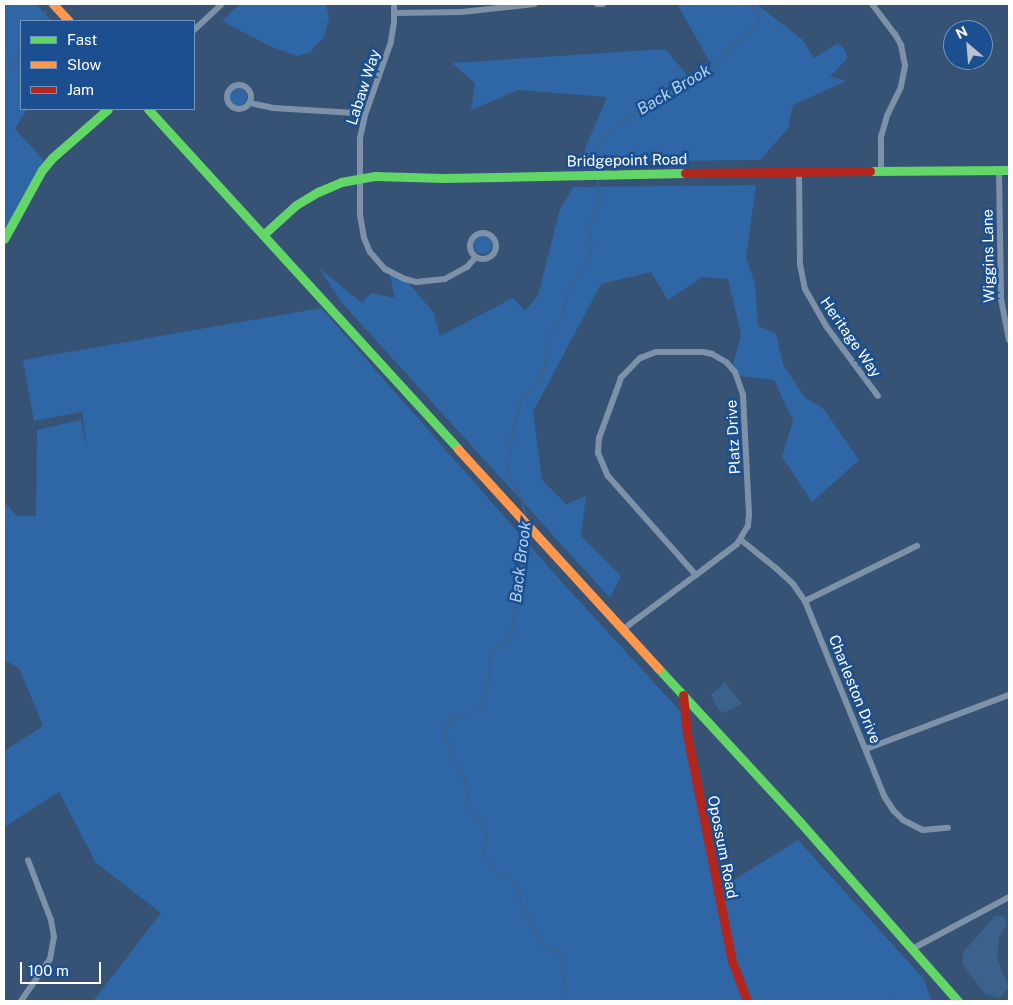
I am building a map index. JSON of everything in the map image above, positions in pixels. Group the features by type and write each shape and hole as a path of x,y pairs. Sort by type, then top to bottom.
{"main road":[{"path":"53,4 68,20"},
{"path":"4,239 42,170 52,158 107,110"},
{"path":"149,110 622,630 800,822 958,1001"},
{"name":"Bridgepoint Road","path":"263,235 308,197 329,187 360,178 386,176 444,178 590,174 1009,170"},
{"name":"Opossum Road","path":"683,695 687,734 732,961 747,1001"}],"street":[{"path":"195,29 222,4"},
{"name":"Labaw Way","path":"394,4 395,13 390,42 365,115 360,138 360,215 364,238 370,252 385,269 405,280 433,282 458,273 476,258"},
{"path":"395,13 462,12 534,4"},
{"path":"597,4 603,4"},
{"path":"872,4 901,45 905,66 901,87 887,116 881,137 881,171"},
{"path":"250,103 274,108 365,115"},
{"name":"Wiggins Lane","path":"999,170 1001,299 1009,340"},
{"name":"Heritage Way","path":"799,172 800,264 805,289 826,326 878,396"},
{"path":"482,233 490,236 496,243 495,252 484,260 476,258 470,251 472,239 482,233"},
{"name":"Platz Drive","path":"696,575 608,476 598,453 599,438 621,378 640,358 656,352 703,352 712,354 726,362 735,372 743,395 749,514 748,526 741,540"},
{"path":"622,630 741,540"},
{"name":"Charleston Drive","path":"741,540 777,569 805,601 884,796 898,815 923,830 948,828"},
{"path":"805,601 917,546"},
{"path":"866,749 1009,695"},
{"path":"20,1001 50,959 54,937 49,914 28,860"},
{"path":"912,949 1009,896"}],"shaded area":[{"path":"4,4 36,4 51,20 20,20 20,110 26,110 15,129 49,166 4,244"},
{"path":"240,4 326,4 329,17 324,37 309,53 297,56 269,46 222,21"},
{"path":"677,4 756,4 803,40 814,58 838,43 844,49 848,58 830,76 846,81 793,105 788,128 760,160 582,162 586,146 607,97 518,90 471,110 475,83 452,63 665,49 689,77 709,61"},
{"path":"238,88 244,91 247,97 244,103 238,106 232,103 229,97 232,91"},
{"path":"756,185 746,257 755,284 758,326 776,334 783,364 805,398 823,408 859,460 812,502 782,457 793,421 774,380 740,376 733,365 741,334 728,279 702,277 668,300 651,272 601,284 533,412 542,480 566,504 586,496 581,536 621,576 610,598 343,304 319,268 362,303 371,293 395,298 389,271 405,279 434,313 440,336 513,298 525,311 538,295 560,209 573,187"},
{"path":"483,236 489,239 492,245 489,251 483,254 477,251 474,245 477,239"},
{"path":"321,308 561,581 680,711 716,891 798,840 923,978 932,1001 897,1001 895,999 893,1001 93,1001 161,913 96,863 59,792 4,827 4,751 43,726 19,668 4,660 4,502 17,516 36,516 37,430 81,420 87,450 82,412 34,421 23,360"},
{"path":"725,682 742,704 724,713 718,709 711,695"},
{"path":"995,916 1004,916 1007,924 999,938 997,958 1009,988 999,998 985,994 963,965 963,952"}],"waterway":[{"name":"Back Brook","path":"595,171 595,155 599,145 611,131 671,89 697,81 707,74 730,48 748,35 757,24 759,17 750,4"},
{"path":"42,20 46,11"},
{"path":"4,76 20,52"},
{"name":"Back Brook","path":"526,517 521,497 510,480 508,468 513,431 522,400 540,380 546,362 547,344 563,314 567,296 590,258 592,248 589,228 601,201 597,178"},
{"name":"Back Brook","path":"525,529 512,634 507,643 495,648 490,657 489,680 480,707 474,712 450,718 446,727 446,736 455,762 464,776 470,809 477,818 484,821 487,833 484,850 490,866 498,874 508,876 519,885 520,898 538,937 545,948 557,950 562,961 566,1001"}],"traffic: fast":[{"path":"4,239 42,170 52,158 107,110"},
{"path":"149,110 458,449"},
{"path":"870,171 1009,170"},
{"path":"263,235 296,205 318,192 341,182 375,176 444,178 685,173"},
{"path":"658,668 800,822 958,1001"}],"traffic: slow":[{"path":"53,4 68,20"},
{"path":"458,449 658,668"}],"traffic: jam":[{"path":"685,173 870,171"},
{"path":"683,695 687,734 732,961 747,1001"}]}
